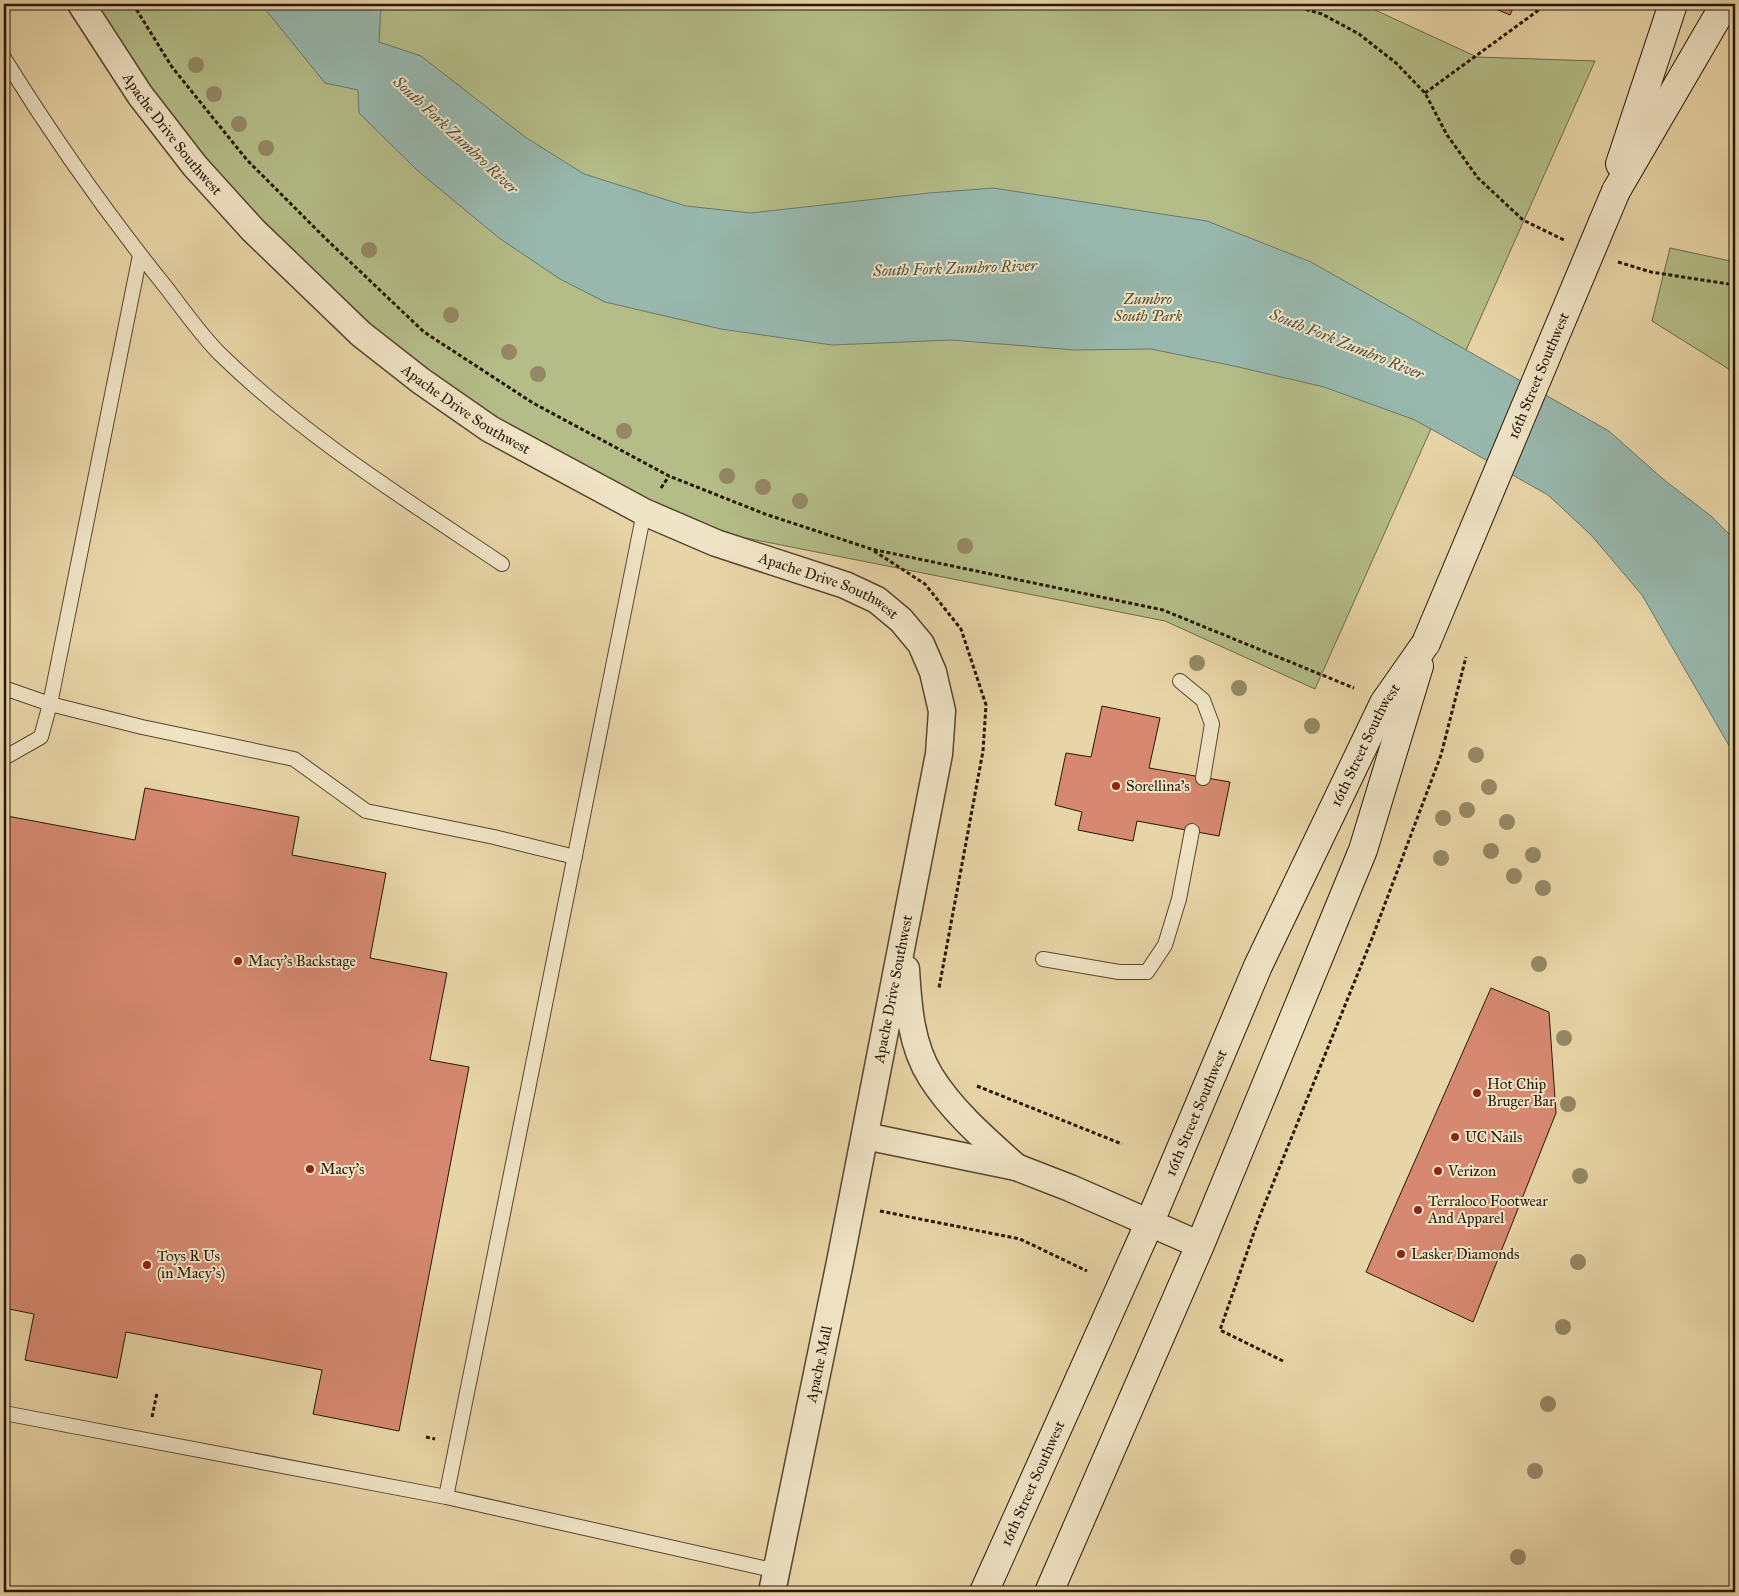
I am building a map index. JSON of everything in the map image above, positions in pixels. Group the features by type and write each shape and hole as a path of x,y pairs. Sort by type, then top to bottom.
{"main road":[{"name":"16th Street Southwest","path":"1616,191 1625,145 1673,4"},
{"name":"16th Street Southwest","path":"1049,1592 1200,1245 1363,850 1426,643 1616,191 1725,4"},
{"name":"16th Street Southwest","path":"984,1592 1149,1224 1258,966 1384,702 1426,643"}],"street":[{"name":"Apache Drive Southwest","path":"81,4 140,95 195,166 253,230 361,334 421,381 490,429 644,512 716,543 844,585 869,596 902,620 921,644 933,672 942,711 938,754 865,1136"},
{"path":"904,934 907,1000 916,1042 930,1077 959,1113 1016,1168"},
{"path":"865,1136 1016,1168 1070,1188 1200,1245"},
{"name":"Apache Mall","path":"774,1581 865,1136"}],"lane":[{"path":"4,58 37,112 140,255 219,353 286,413 356,466 502,564"},
{"path":"4,758 41,737 50,704 140,255"},
{"path":"446,1497 644,512"},
{"path":"1180,681 1203,700 1212,724 1203,778"},
{"path":"4,688 50,704 142,727 294,759 366,811 494,837 574,857"},
{"path":"1043,958 1119,972 1146,972 1165,945 1179,899 1192,831"},
{"path":"4,1413 446,1497 774,1581"}],"path":[{"path":"134,4 172,67 247,160 325,238 424,332 533,403 669,476 765,514 871,549 1163,610 1354,688"},
{"path":"1287,4 1322,14 1359,34 1396,63 1425,93 1447,135 1478,178 1524,220 1568,242"},
{"path":"1425,93 1547,4"},
{"path":"1609,259 1651,272 1735,285"},
{"path":"871,549 925,584 961,629 986,705 983,751 938,992"},
{"path":"1283,1361 1220,1330 1258,1218 1371,940 1441,755 1466,657"},
{"path":"974,1084 982,1089 1122,1144"},
{"path":"852,1205 1020,1239 1087,1271"}],"green space":[{"name":"Zumbro South Park","path":"82,4 1362,4 1477,57 1595,61 1315,689 1165,621 670,523 488,428 250,226"},
{"path":"1670,248 1735,262 1735,373 1652,321"}],"water":[{"name":"South Fork Zumbro River","path":"261,4 381,4 379,42 421,56 525,137 584,174 686,206 751,213 929,193 993,188 1207,221 1311,262 1609,431 1663,479 1711,516 1735,540 1735,756 1642,595 1591,535 1548,495 1415,420 1324,387 1151,349 1075,350 951,340 832,345 721,329 605,302 560,279 499,238 418,171 359,113 358,90 325,83"}],"building":[{"path":"1484,4 1515,4 1510,15"},
{"path":"1102,706 1160,718 1149,768 1230,782 1219,836 1137,821 1133,841 1078,830 1082,812 1055,805 1066,753 1091,757"},
{"path":"145,788 299,817 292,855 386,873 370,958 447,973 430,1060 469,1067 399,1431 313,1414 322,1370 126,1332 117,1378 25,1360 34,1314 4,1308 4,835 7,816 135,840"},
{"path":"1491,988 1549,1012 1556,1113 1473,1322 1366,1272"}],"place":[{"name":"Sorellina's","path":"1116,786"},
{"name":"Macy's Backstage","path":"238,961"},
{"name":"Hot Chip Bruger Bar","path":"1477,1093"},
{"name":"UC Nails","path":"1455,1137"},
{"name":"Macy's","path":"310,1169"},
{"name":"Verizon","path":"1438,1171"},
{"name":"Terraloco Footwear And Apparel","path":"1418,1210"},
{"name":"Lasker Diamonds","path":"1401,1254"},
{"name":"Toys R Us (in Macy's)","path":"147,1265"}]}
